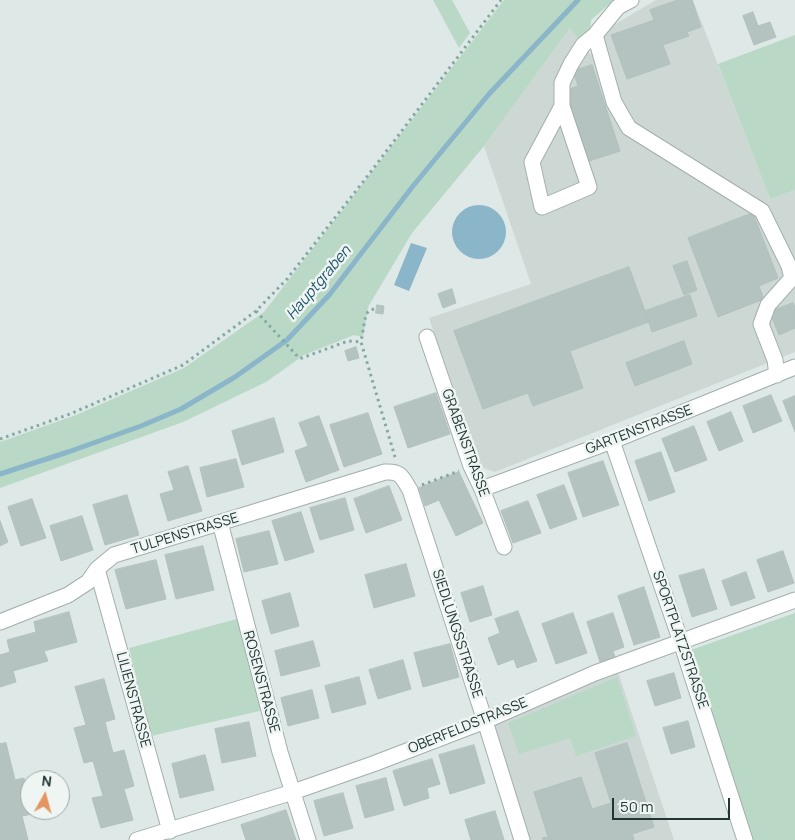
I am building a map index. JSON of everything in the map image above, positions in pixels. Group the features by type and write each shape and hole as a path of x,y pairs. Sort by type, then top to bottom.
{"street":[{"path":"562,106 532,162 542,207 589,187 562,106 562,83 583,45 595,35 618,8 631,0"},
{"path":"595,35 614,102 629,128 762,211 789,266 792,278 768,305 761,324 775,360 777,375"},
{"name":"GRABENSTRASSE","path":"428,337 471,466 482,489 504,547"},
{"name":"GARTENSTRASSE","path":"482,489 612,441 795,367"},
{"name":"SPORTPLATZSTRASSE","path":"612,441 681,642 745,840"},
{"name":"TULPENSTRASSE","path":"0,622 68,596 88,582 97,570 114,555 385,472 394,472 400,475"},
{"name":"SIEDLUNGSSTRASSE","path":"400,475 410,490 522,840"},
{"name":"ROSENSTRASSE","path":"218,524 221,526 280,752 308,840"},
{"name":"LILIENSTRASSE","path":"97,570 170,831"},
{"name":"OBERFELDSTRASSE","path":"137,840 293,792 373,764 485,721 595,674 795,600"}],"path":[{"path":"0,439 70,414 183,365 256,311 287,279 501,0"},
{"path":"374,309 366,314 360,342 400,475"},
{"path":"256,311 294,353 302,358 348,341 360,342"},
{"path":"410,490 471,466"}],"shaded area":[{"path":"656,0 693,0 770,199 795,190 795,352 495,472 481,467 429,318 531,284 484,146 570,28 591,55 607,29"},
{"path":"616,666 674,840 524,840 485,721"}],"green space":[{"path":"433,0 452,0 470,33 459,48"},
{"path":"504,0 614,0 591,20 590,30 580,41 570,28 484,146 412,233 368,307 363,337 354,335 304,355 266,382 183,422 0,488 0,442 76,415 184,368 264,312"},
{"path":"795,35 795,190 770,199 718,64"},
{"path":"795,613 795,840 751,840 691,650"},
{"path":"244,617 268,709 151,736 129,648"},
{"path":"617,677 636,736 576,756 570,738 519,754 508,723"}],"water":[{"path":"479,205 489,207 498,213 504,222 506,232 504,242 498,251 489,257 479,259 469,257 460,251 454,242 452,232 454,222 460,213 469,207"},
{"path":"411,243 427,248 409,291 394,285"}],"building":[{"path":"678,0 692,0 701,27 687,32 689,36 663,45 670,64 627,79 611,35 654,20 650,10"},
{"path":"753,12 758,26 770,22 776,37 754,45 743,16"},
{"path":"592,65 620,151 589,161 566,90 578,86 573,71"},
{"path":"753,213 778,278 759,286 764,299 718,317 688,238"},
{"path":"687,261 697,290 684,295 673,266"},
{"path":"629,267 649,322 570,351 583,388 533,406 528,393 483,409 454,331"},
{"path":"452,289 456,303 443,308 438,294"},
{"path":"690,295 697,316 652,332 645,311"},
{"path":"793,303 795,307 795,328 779,335 770,312"},
{"path":"377,305 384,306 383,314 376,313"},
{"path":"684,341 692,364 635,386 626,363"},
{"path":"356,347 359,358 348,361 345,351"},
{"path":"436,393 450,434 408,448 394,407"},
{"path":"771,395 782,421 753,433 743,406"},
{"path":"795,396 795,432 783,401"},
{"path":"731,412 743,441 719,451 707,422"},
{"path":"368,413 382,454 344,467 330,425"},
{"path":"319,416 339,470 306,482 295,451 308,446 299,423"},
{"path":"274,418 284,452 242,465 232,431"},
{"path":"694,426 707,460 675,472 662,439"},
{"path":"661,452 675,492 649,501 635,461"},
{"path":"236,459 244,487 207,497 200,468"},
{"path":"603,461 619,505 583,517 568,473"},
{"path":"188,466 202,511 168,521 160,494 174,490 168,472"},
{"path":"459,472 483,523 456,536 439,500 425,506 419,488"},
{"path":"564,485 577,519 550,529 537,495"},
{"path":"389,486 402,520 366,533 354,499"},
{"path":"127,495 139,535 105,545 93,505"},
{"path":"345,498 354,530 320,540 310,508"},
{"path":"32,499 46,538 21,546 8,507"},
{"path":"528,501 541,533 513,543 501,511"},
{"path":"301,512 314,552 285,561 272,521"},
{"path":"82,516 93,550 61,561 50,526"},
{"path":"0,521 8,542 0,546"},
{"path":"269,531 278,564 244,572 236,539"},
{"path":"203,546 214,590 176,599 165,555"},
{"path":"783,551 794,583 768,592 757,560"},
{"path":"156,560 166,599 126,609 115,570"},
{"path":"406,564 415,596 374,608 365,575"},
{"path":"704,569 717,609 692,617 679,576"},
{"path":"746,572 755,598 731,606 722,581"},
{"path":"483,586 492,615 470,622 461,593"},
{"path":"644,587 660,637 634,645 618,596"},
{"path":"290,593 299,626 271,634 262,601"},
{"path":"518,611 537,661 517,668 514,659 498,665 488,638 500,633 495,619"},
{"path":"69,612 77,642 44,651 48,661 13,671 16,682 0,687 0,655 10,652 7,640 36,632 34,622"},
{"path":"573,613 587,653 556,664 542,624"},
{"path":"613,613 624,647 613,651 615,657 600,662 587,622"},
{"path":"313,641 320,666 281,676 275,651"},
{"path":"450,644 459,677 423,687 414,653"},
{"path":"403,660 411,689 378,699 369,670"},
{"path":"674,673 681,698 655,706 647,681"},
{"path":"359,677 366,704 332,713 325,686"},
{"path":"104,679 115,719 105,722 113,753 124,750 134,786 124,789 133,820 101,828 92,798 103,796 93,761 84,763 74,728 86,725 75,687"},
{"path":"312,690 319,718 288,726 281,698"},
{"path":"688,721 695,747 671,754 663,728"},
{"path":"249,722 256,756 222,763 215,729"},
{"path":"6,743 15,780 20,779 20,820 23,820 28,840 0,840 0,744"},
{"path":"627,743 654,827 632,834 634,839 631,840 543,840 542,838 548,837 534,792 581,777 592,809 611,803 595,753"},
{"path":"474,745 485,783 450,794 439,755"},
{"path":"205,755 214,790 180,798 172,764"},
{"path":"432,759 440,784 427,788 429,798 404,806 393,771"},
{"path":"386,778 394,810 365,818 356,786"},
{"path":"343,793 353,828 324,836 314,801"},
{"path":"286,810 296,840 246,840 241,825"},
{"path":"495,811 504,840 471,840 465,820"}],"waterway":[{"name":"Hauptgraben","path":"0,474 141,426 181,409 235,377 287,340 330,294 413,186 489,94 578,0"}]}
